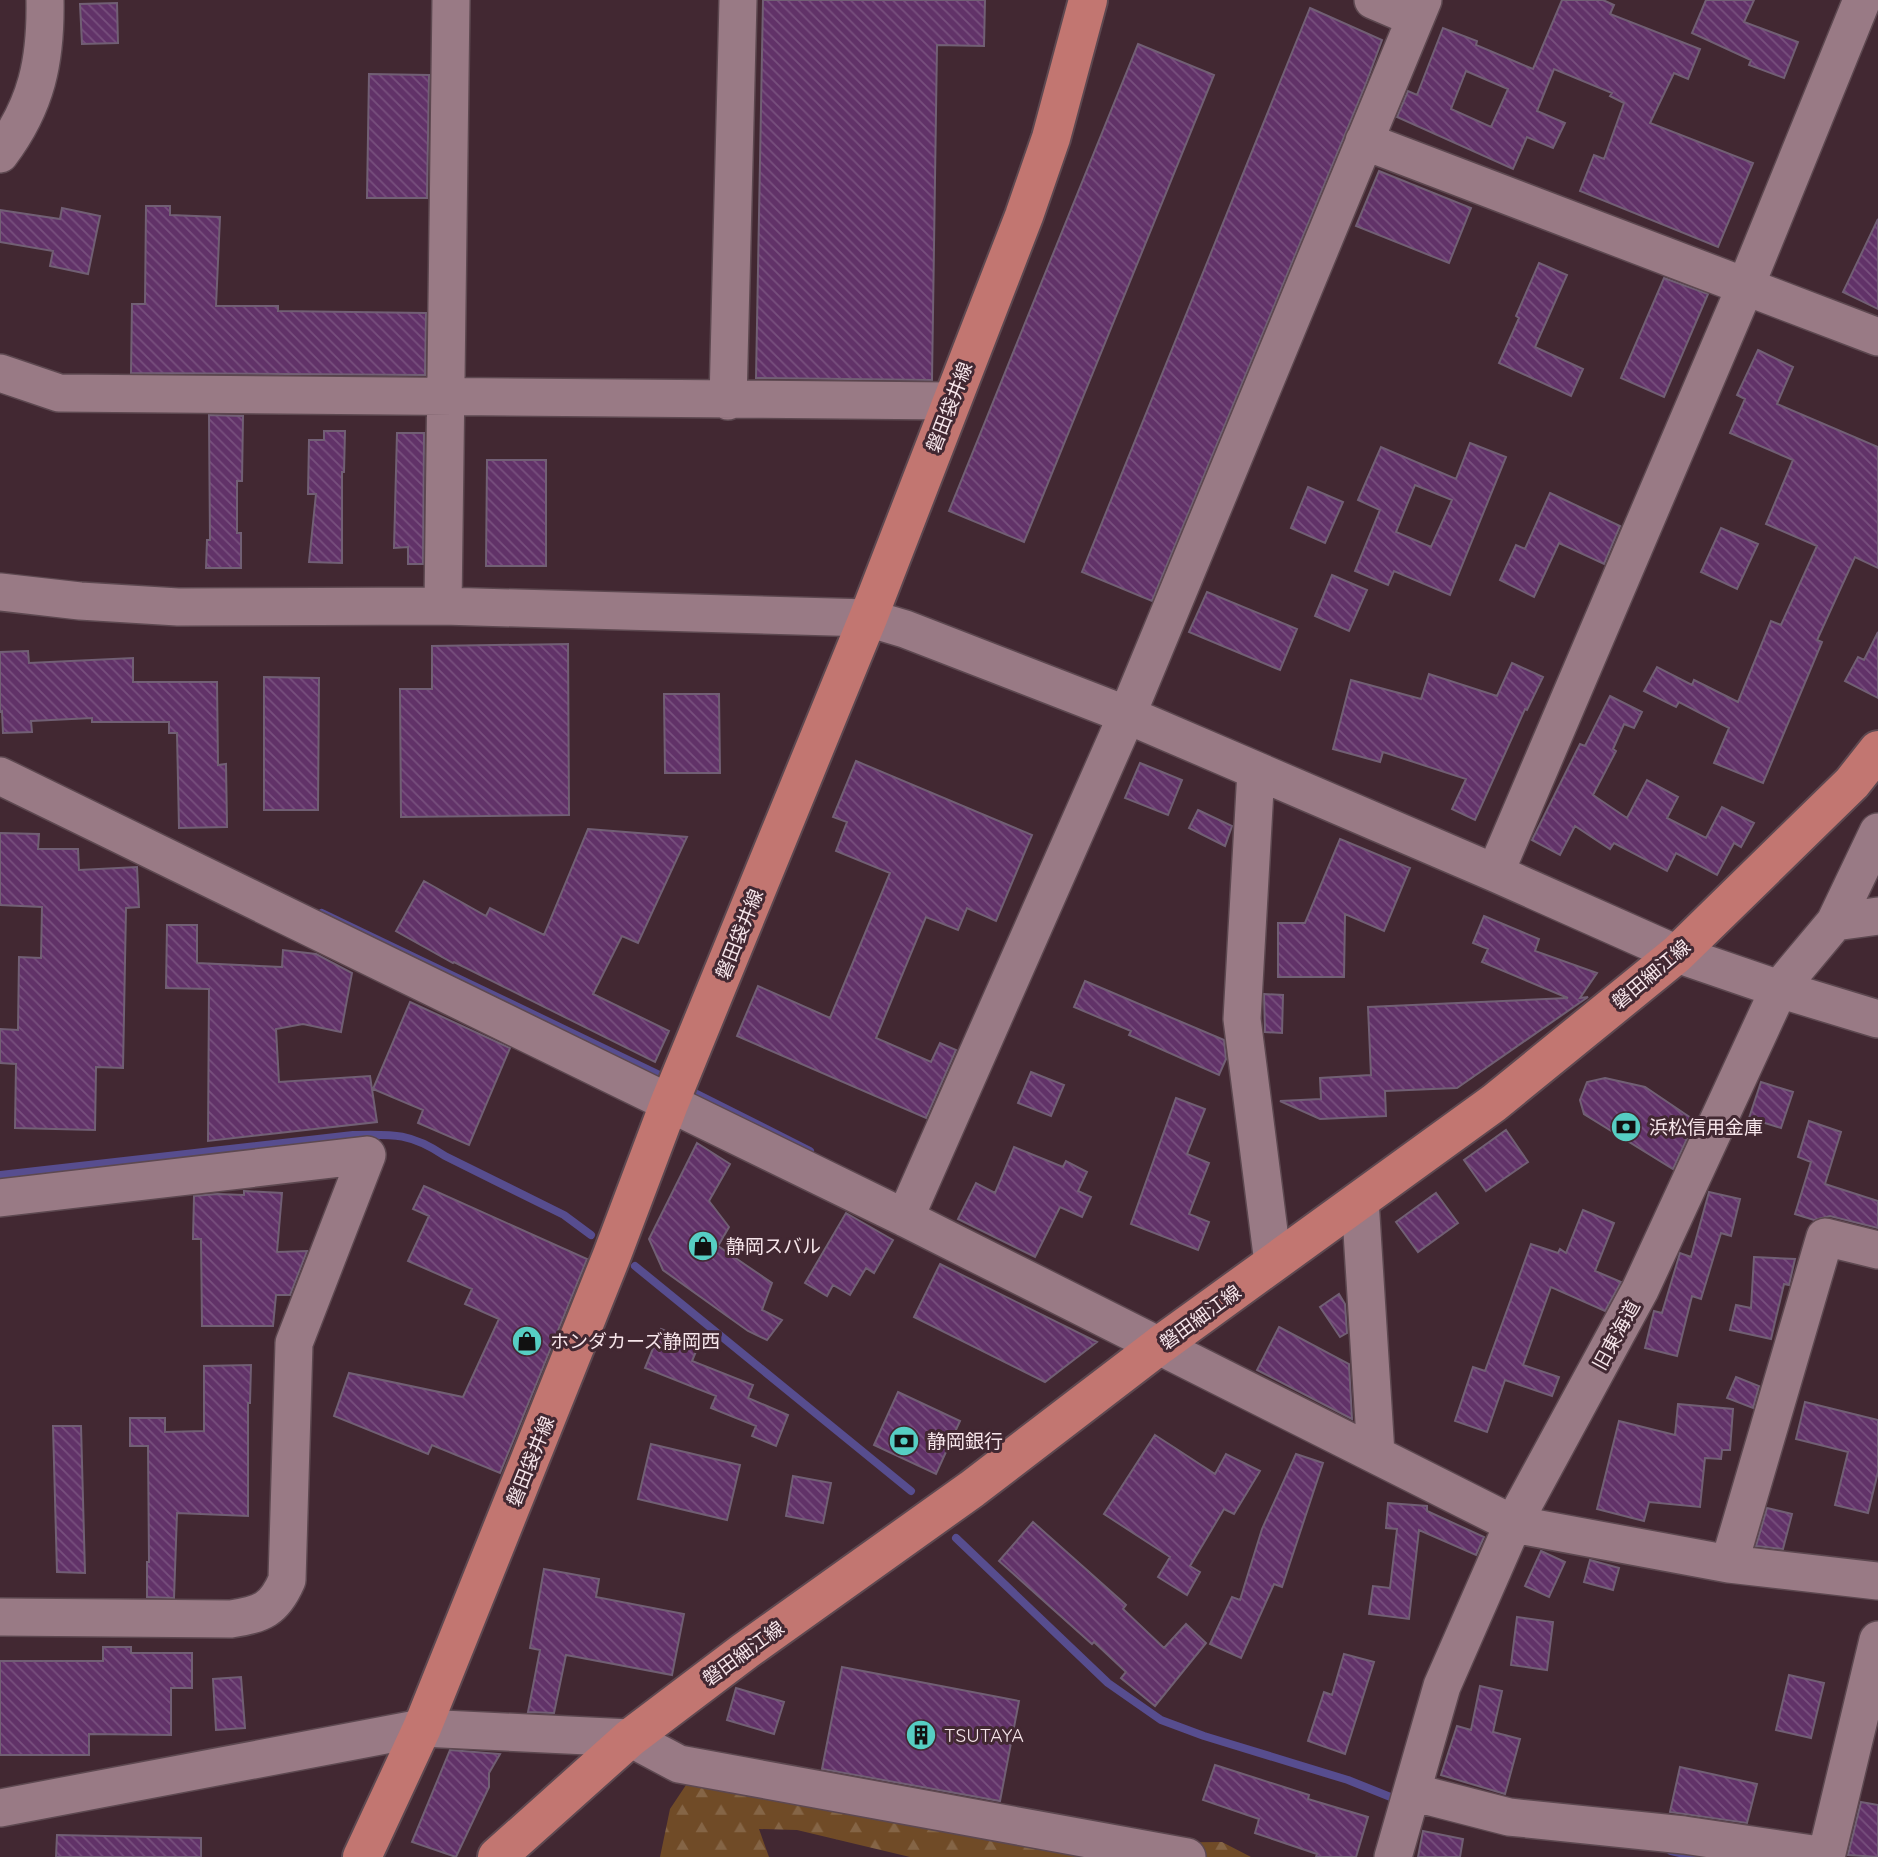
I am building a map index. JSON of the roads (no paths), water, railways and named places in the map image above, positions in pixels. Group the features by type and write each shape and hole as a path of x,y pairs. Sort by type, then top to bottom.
{"main road":[{"name":"磐田袋井線","path":"362,1857 422,1728 612,1255 669,1104 868,618 1024,216 1051,138 1088,0"},
{"name":"磐田細江線","path":"497,1857 631,1738 746,1651 972,1489 1160,1345 1494,1103 1677,954 1852,783 1878,750"}],"street":[{"path":"0,154 23,117 39,81 46,37 45,0"},
{"path":"443,606 451,0"},
{"path":"728,401 738,0"},
{"path":"905,1218 1127,715 1419,9 1373,0"},
{"path":"1495,873 1746,285 1861,0"},
{"path":"1364,141 1878,337"},
{"path":"0,373 59,393 951,401"},
{"path":"0,592 80,601 178,607 443,606 868,618 905,629 1127,715 1677,954 1878,1019"},
{"path":"1256,771 1242,1019 1273,1263"},
{"path":"0,776 905,1218 1513,1524 1729,1563 1878,1581"},
{"name":"旧東海道","path":"1393,1857 1441,1686 1513,1524 1640,1290 1779,989 1835,922 1878,832"},
{"path":"1835,922 1878,916"},
{"path":"0,1198 367,1155 294,1343 287,1580 279,1600 255,1615 231,1619 0,1618"},
{"path":"1360,1200 1376,1454"},
{"path":"1729,1563 1825,1237 1878,1250"},
{"path":"1408,1802 1509,1817 1684,1835 1826,1856 1878,1640"},
{"path":"0,1808 422,1728 631,1738 678,1763 1187,1857"}],"waterway":[{"path":"322,913 670,1080"},
{"path":"687,1089 810,1151"},
{"path":"0,1175 353,1135 401,1136 433,1148 564,1215 591,1235"},
{"path":"635,1266 911,1491"},
{"path":"956,1538 1108,1683 1161,1720 1348,1780 1398,1800"},
{"path":"1671,1851 1697,1857"}],"place":[{"name":"浜松信用金庫","path":"1626,1127"},
{"name":"静岡スバル","path":"703,1246"},
{"name":"ホンダカーズ静岡西","path":"527,1341"},
{"name":"静岡銀行","path":"904,1441"},
{"name":"TSUTAYA","path":"921,1735"}]}
